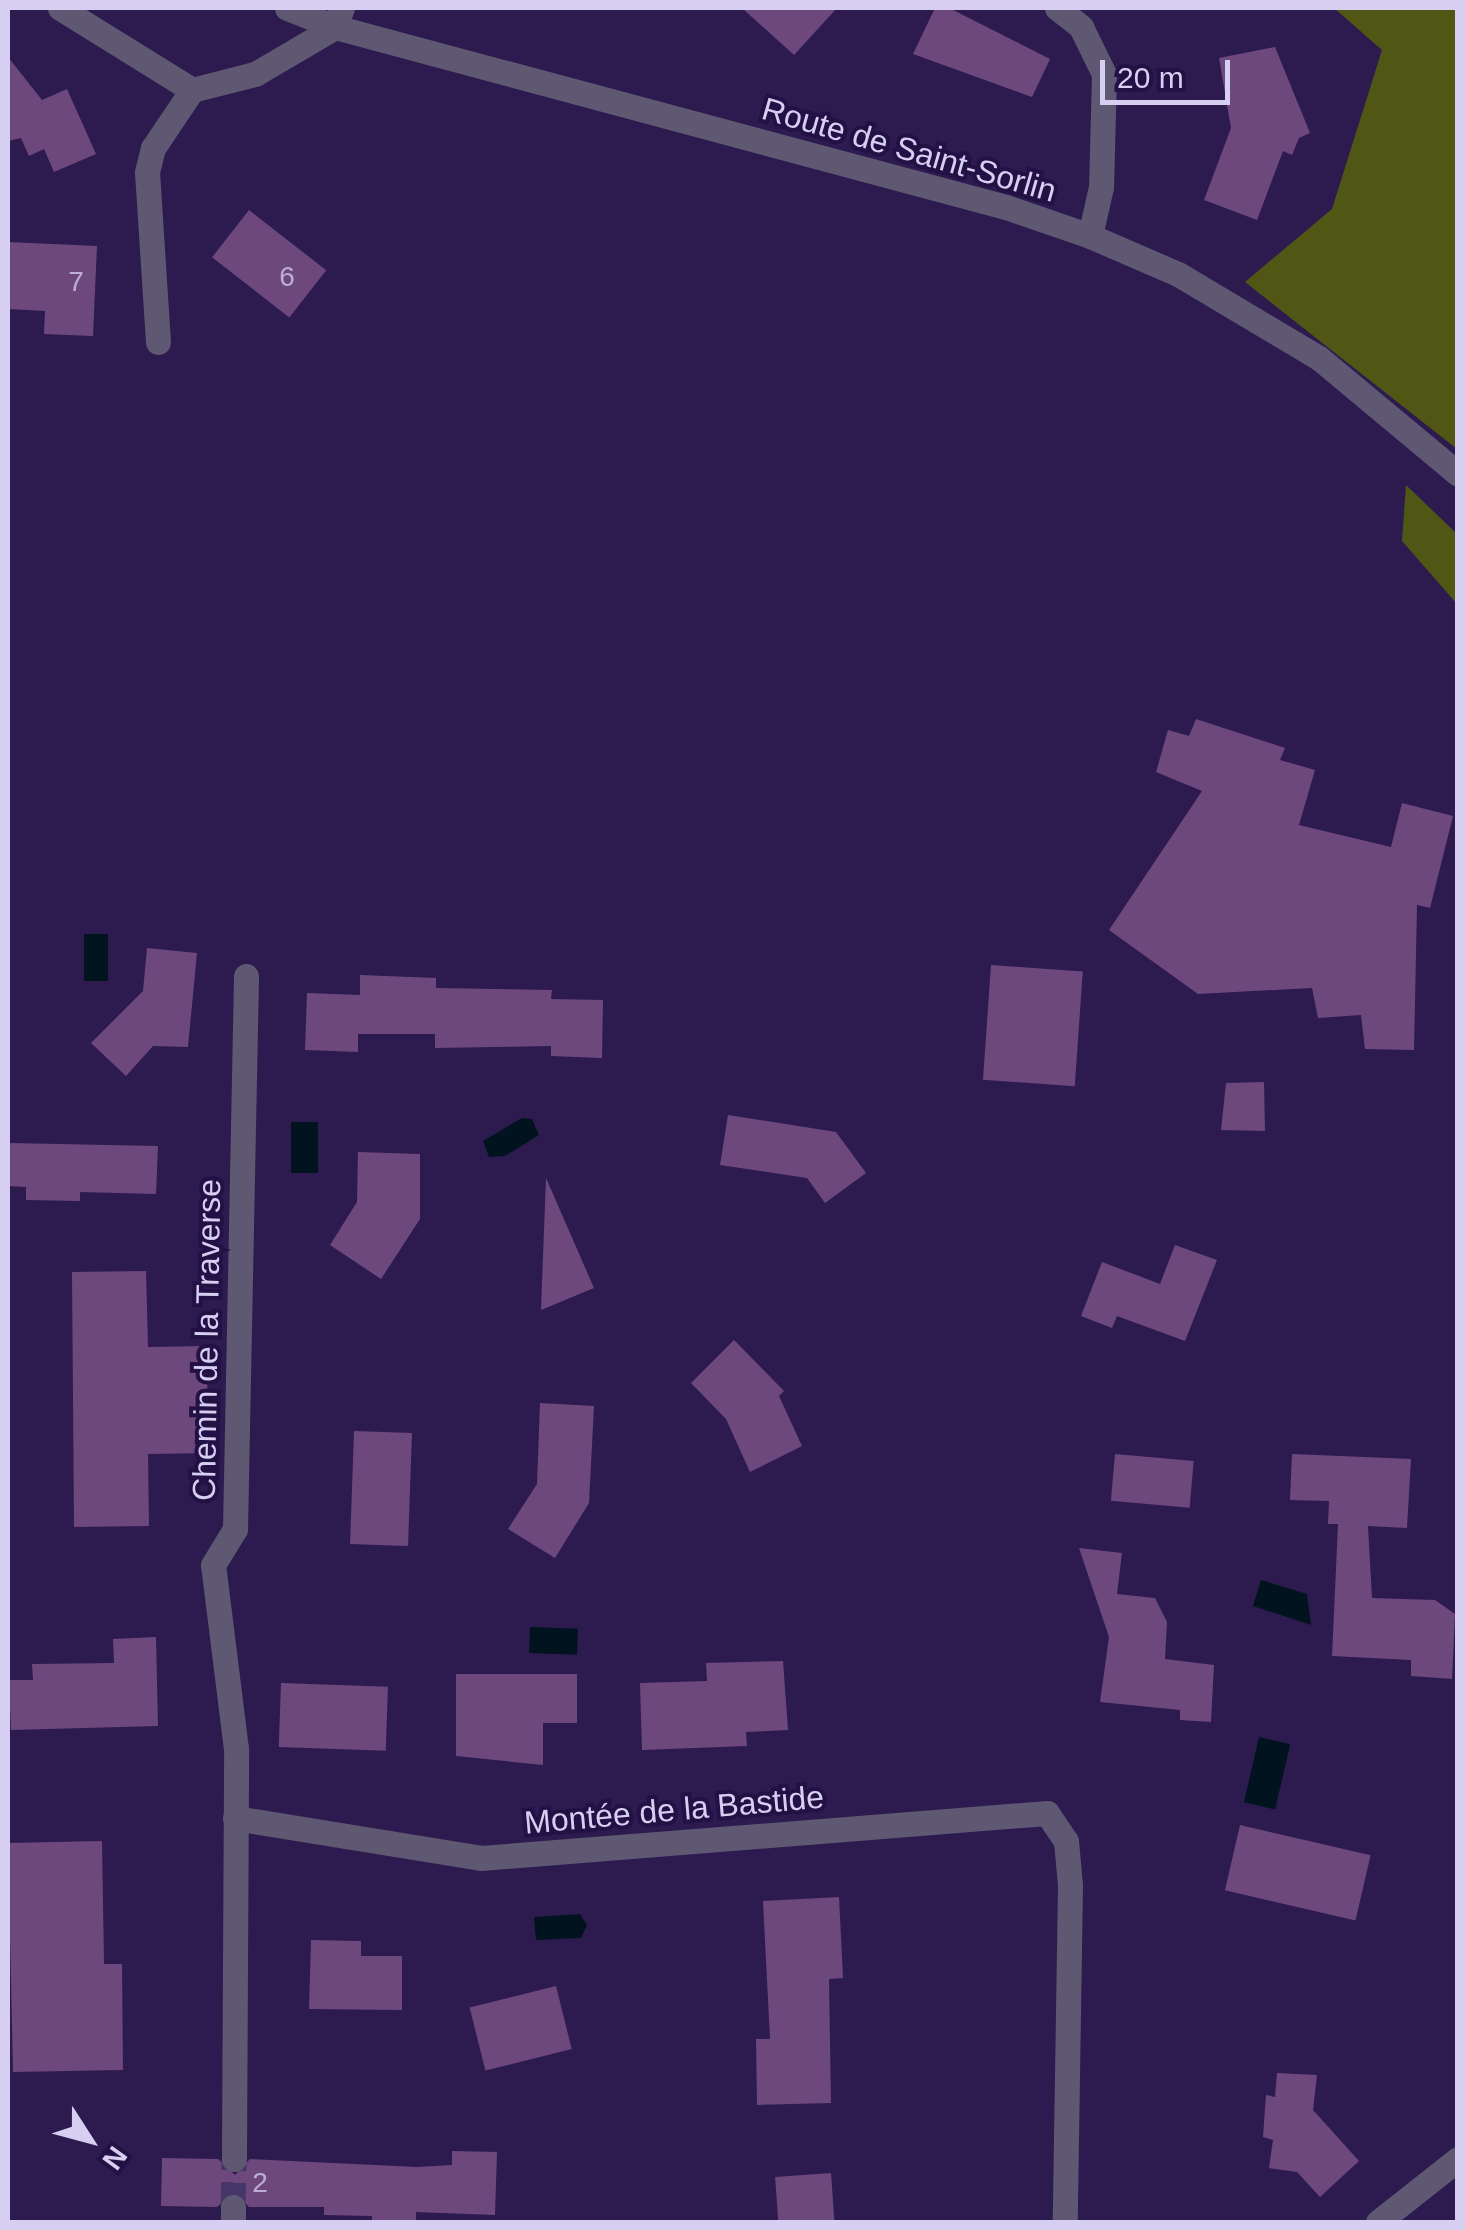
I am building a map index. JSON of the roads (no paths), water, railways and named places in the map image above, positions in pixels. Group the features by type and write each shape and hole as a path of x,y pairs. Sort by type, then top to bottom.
{"street":[{"path":"60,8 192,90"},
{"name":"Route de Saint-Sorlin","path":"287,8 339,18 1006,208 1090,236 1192,281 1320,358 1458,474"},
{"path":"1056,8 1081,26 1104,74 1101,188 1090,236"},
{"path":"158,342 147,172 153,148 192,90 255,74 339,18"},
{"name":"Chemin de la Traverse","path":"235,1818 236,1749 213,1565 236,1530 246,976"},
{"name":"Montée de la Bastide","path":"235,1818 480,1858 1047,1813 1066,1842 1070,1885 1064,2222"},
{"path":"234,2159 235,1818"},
{"path":"1378,2222 1458,2158"}],"water":[{"path":"84,934 108,934 108,981 84,981"},
{"path":"522,1118 532,1119 539,1135 505,1156 489,1157 483,1141"},
{"path":"291,1122 318,1122 318,1173 291,1173"},
{"path":"1261,1580 1307,1594 1311,1625 1253,1606"},
{"path":"530,1627 578,1629 577,1655 529,1653"},
{"path":"1259,1737 1290,1744 1275,1809 1244,1802"},
{"path":"580,1914 587,1925 581,1938 536,1940 534,1917"}],"tunnel":[{"path":"233,2207 234,2159"}]}
